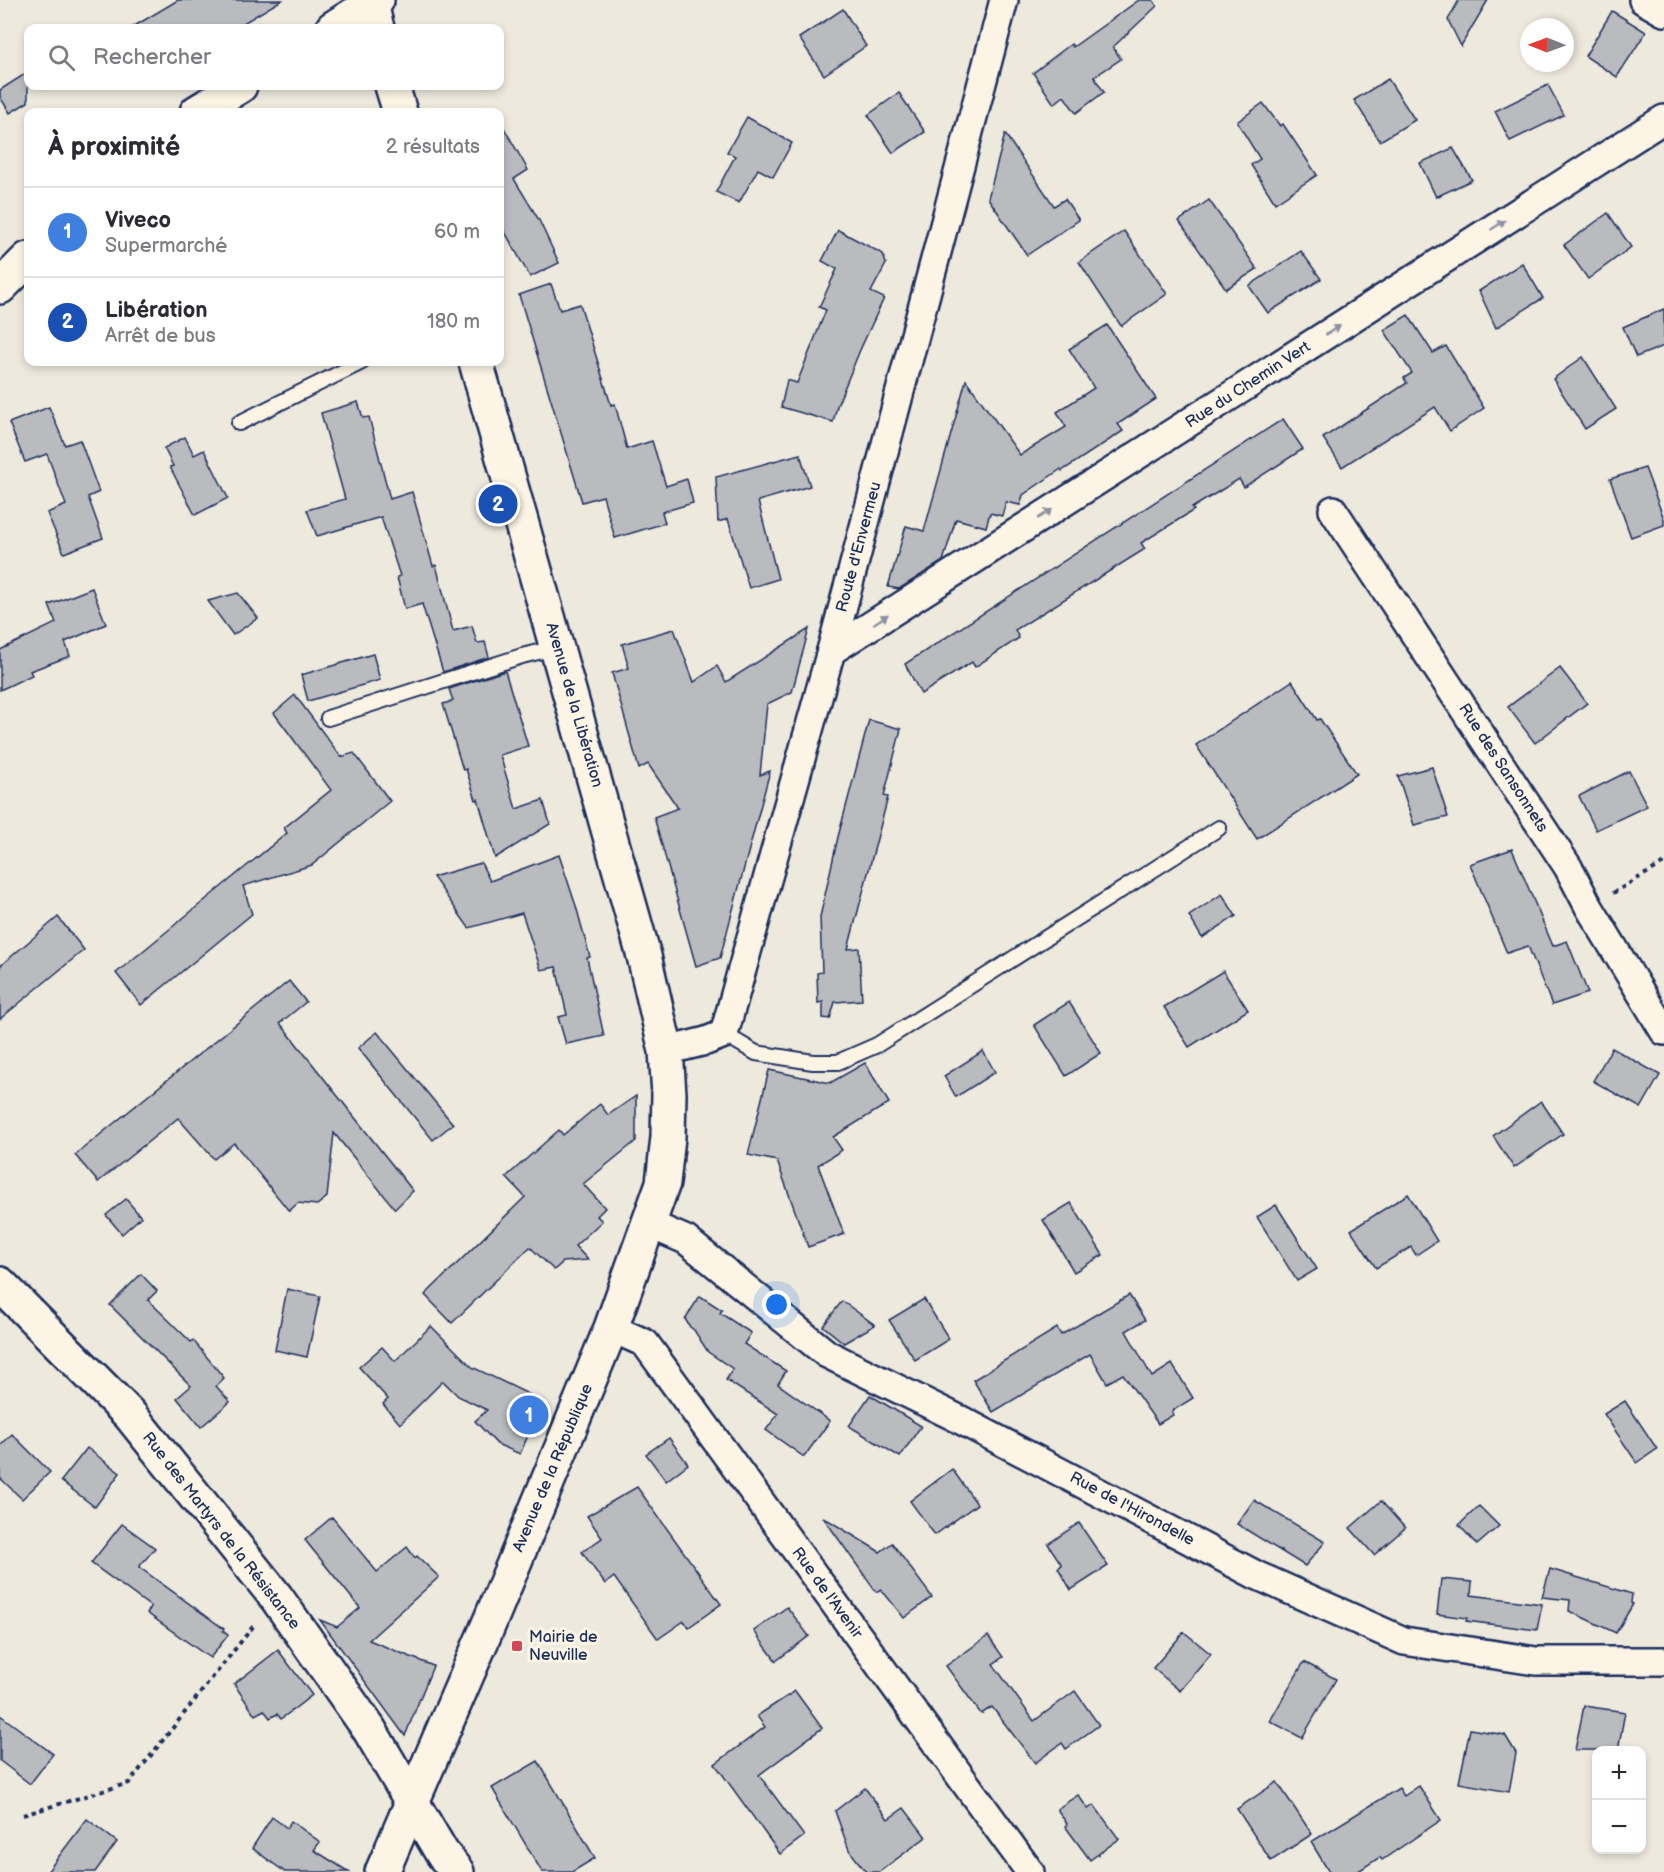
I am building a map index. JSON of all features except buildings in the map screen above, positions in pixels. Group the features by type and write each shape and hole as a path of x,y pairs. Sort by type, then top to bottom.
{"main road":[{"path":"341,24 374,8"},
{"path":"204,108 233,90"},
{"path":"393,90 399,108"},
{"path":"0,288 24,263"},
{"name":"Avenue de la Libération","path":"477,366 633,914 666,1051"},
{"name":"Avenue de la République","path":"382,1872 491,1619 611,1328 649,1224 663,1183 669,1094 666,1051"},
{"name":"Rue des Martyrs de la Résistance","path":"0,1284 130,1415 276,1597 369,1729 442,1853 457,1872"}],"street":[{"name":"Route d'Envermeu","path":"724,1034 831,651 1004,0"},
{"path":"1643,0 1664,12"},
{"name":"Rue du Chemin Vert","path":"831,651 1664,119"},
{"name":"Rue des Sansonnets","path":"1333,510 1568,867 1589,907 1664,1031"},
{"path":"666,1051 724,1034"},
{"name":"Rue de l'Hirondelle","path":"649,1224 686,1240 827,1354 959,1419 1256,1575 1404,1641 1536,1661 1664,1661"},
{"name":"Rue de l'Avenir","path":"611,1328 645,1343 1030,1872"}],"lane":[{"path":"239,423 354,366"},
{"path":"328,718 522,656 558,647"},
{"path":"724,1034 756,1053 813,1062 838,1062 877,1045 1219,828"}],"path":[{"path":"1589,907 1664,862"},
{"path":"23,1815 129,1783 276,1597"}],"place":[{"name":"Libération","path":"498,504"},
{"name":"Viveco","path":"529,1415"},
{"name":"Mairie de Neuville","path":"517,1646"}]}
